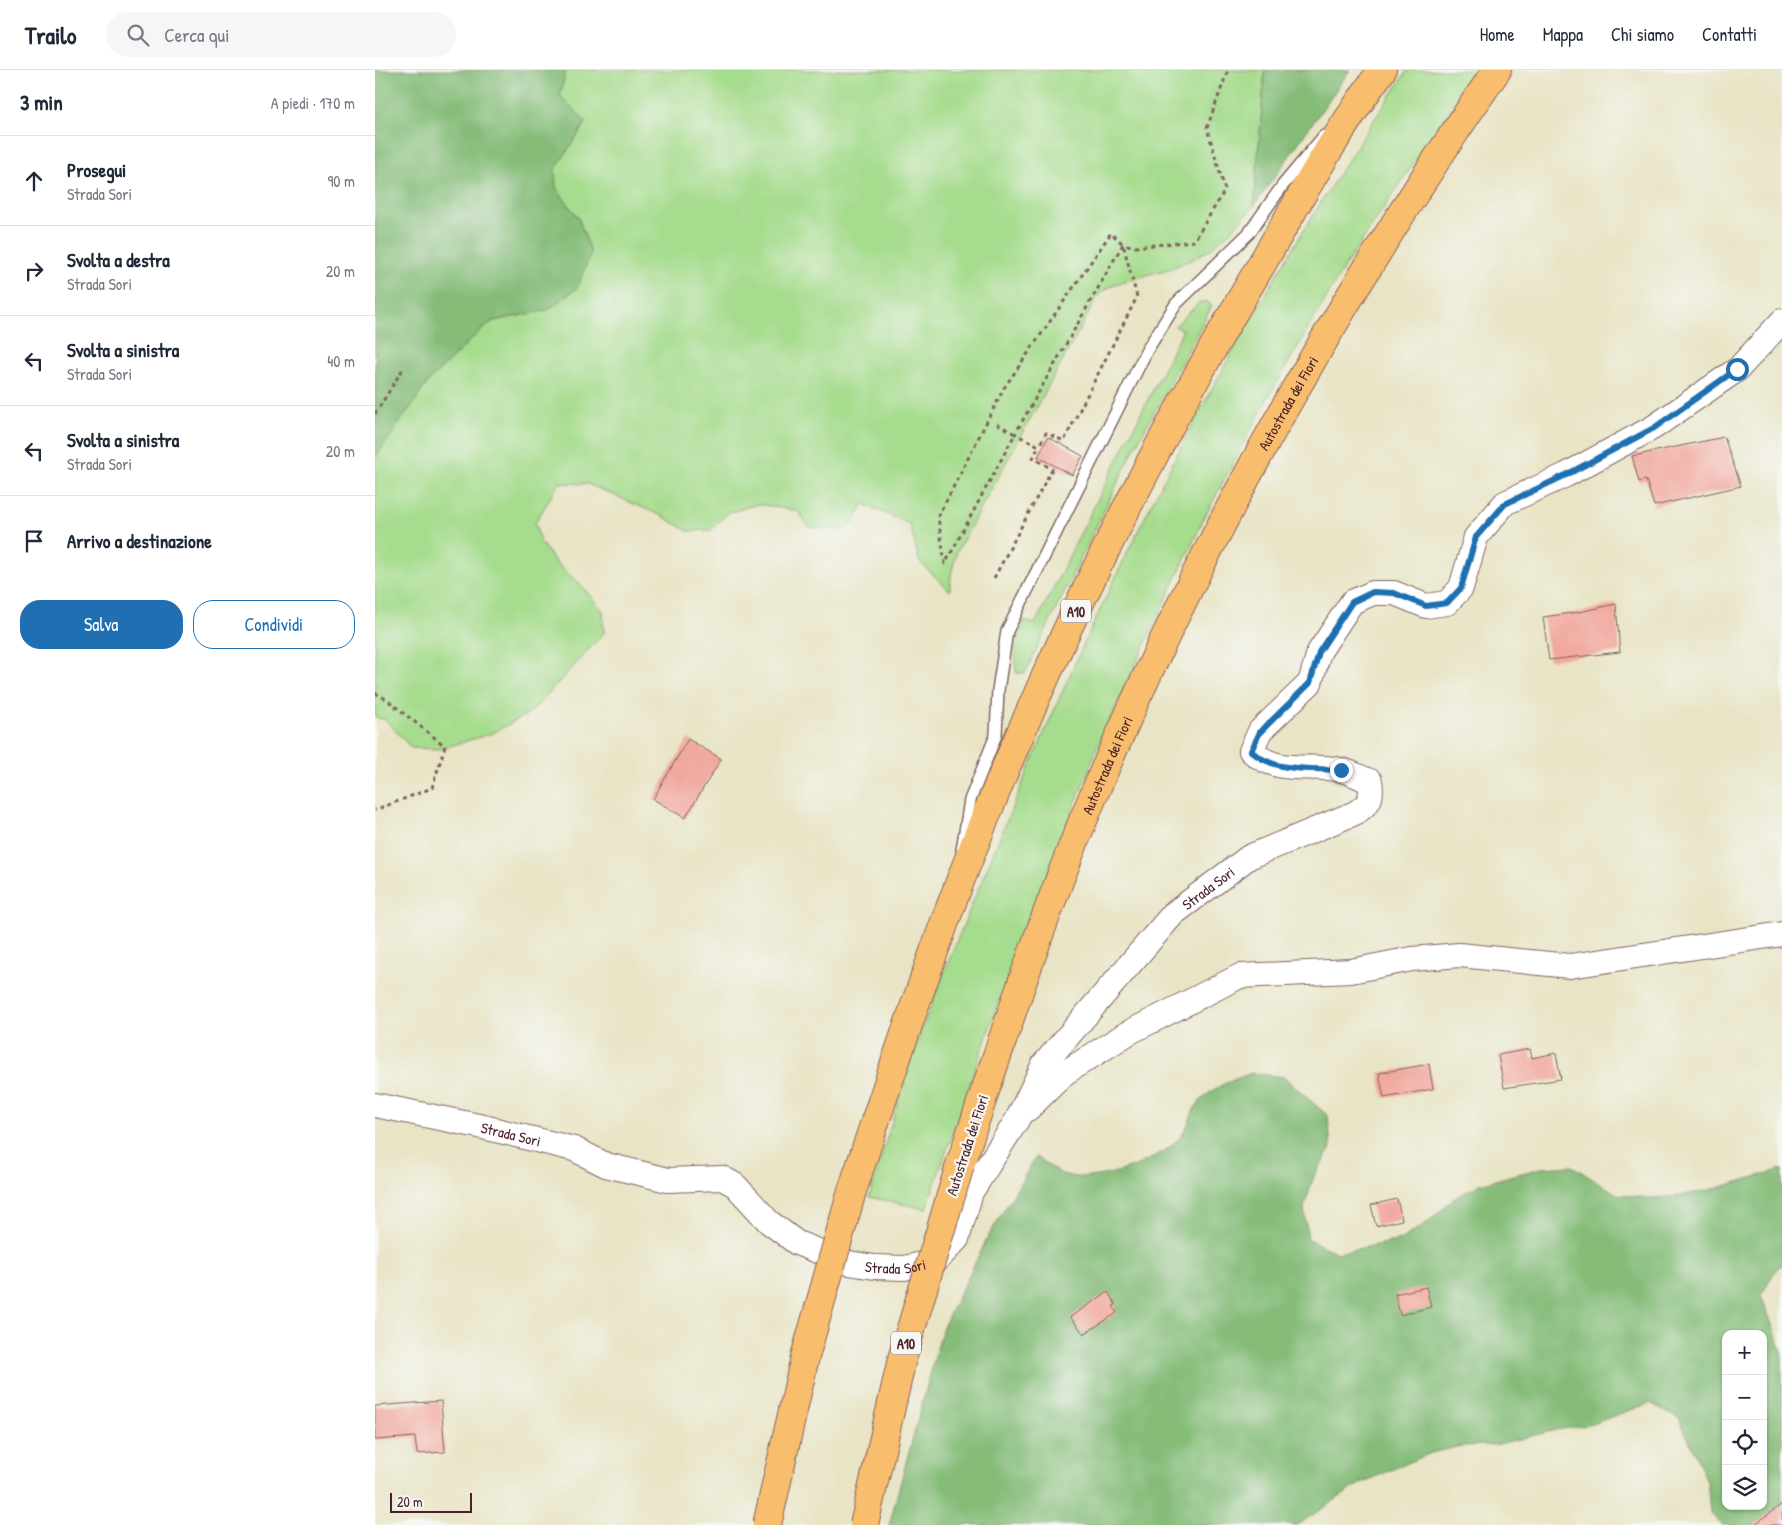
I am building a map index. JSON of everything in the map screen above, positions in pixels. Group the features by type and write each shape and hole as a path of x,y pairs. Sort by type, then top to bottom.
{"highway":[{"name":"Autostrada dei Fiori","path":"865,1525 902,1359 960,1165 1019,992 1089,807 1153,664 1270,432 1355,285 1444,147 1497,70"},
{"name":"A10","path":"767,1525 805,1357 852,1191 920,988 960,881 1048,670 1135,490 1208,354 1321,163 1380,73"}],"street":[{"name":"Strada Sori","path":"375,1105 479,1126 574,1149 606,1165 667,1180 722,1178 735,1185 769,1222 797,1243 849,1263 894,1268 935,1261 957,1239 971,1192 1017,1120 1044,1064 1173,914 1249,857 1355,813 1368,804 1372,794 1370,781 1341,770 1290,769 1261,760 1251,751 1260,732 1310,683 1319,652 1352,602 1373,592 1394,593 1426,606 1447,603 1461,588 1476,537 1505,504 1566,475 1654,428 1737,369 1782,321"},
{"path":"1017,1120 1066,1072 1128,1033 1240,976 1351,971 1412,958 1459,956 1570,966 1782,934"}],"lane":[{"path":"960,881 963,831 970,800 996,734 998,690 1007,631 1147,350 1175,304 1249,233 1283,185 1314,147 1380,73"}],"path":[{"path":"1123,244 1015,434 945,564 938,517 1004,388 1111,233 1123,244 1135,247 1195,241 1225,190 1207,128 1227,70"},
{"path":"994,578 1052,469 1033,458 1039,446 1046,433 1064,441 1137,297 1123,244"},
{"path":"375,414 405,367"},
{"path":"997,424 1039,446"},
{"path":"375,693 386,699 445,746 432,788 375,810"}],"green space":[{"path":"375,70 566,70 560,95 586,122 555,170 556,188 579,219 591,253 577,288 548,310 493,321 479,332 428,382 375,458"},
{"path":"566,70 1265,70 1254,206 1229,233 1209,250 1172,268 1115,284 1100,293 957,551 951,575 950,591 919,561 910,524 863,504 855,520 842,530 809,527 798,511 757,504 728,513 711,530 688,531 662,516 588,484 559,483 535,523 541,543 557,564 579,583 603,611 604,633 531,712 493,733 440,749 411,748 386,720 375,717 375,458 428,382 479,332 493,321 548,310 577,288 579,219 556,188 554,170 586,123 560,95"},
{"path":"1265,70 1350,70 1254,206"},
{"path":"1408,70 1476,70 1343,269 1265,403 1204,518 1100,741 1012,964 926,1209 869,1197 922,1029 988,865 1086,640 1182,445 1234,349 1289,255 1347,162"},
{"path":"1207,301 1212,306 1133,451 1025,673 1016,673 1015,648 1024,620 1035,624 1183,330 1175,326 1199,303"},
{"path":"1252,1073 1284,1077 1328,1116 1331,1148 1314,1176 1304,1208 1308,1239 1338,1253 1400,1240 1428,1222 1452,1200 1480,1184 1541,1168 1572,1166 1617,1194 1649,1198 1680,1196 1714,1189 1782,1169 1782,1265 1777,1268 1761,1295 1782,1351 1782,1525 1722,1525 1710,1512 1707,1481 1679,1418 1650,1403 1589,1425 1556,1430 1495,1445 1461,1446 1431,1453 1361,1483 1297,1525 889,1525 943,1327 989,1235 1036,1157 1061,1174 1079,1177 1128,1169 1171,1146 1184,1132 1197,1105 1209,1093 1229,1081"}],"building":[{"path":"1048,437 1083,456 1072,475 1038,457"},
{"path":"1724,437 1741,486 1654,506 1646,480 1639,482 1632,456"},
{"path":"1616,604 1620,652 1549,660 1543,617"},
{"path":"688,739 721,759 685,818 653,799"},
{"path":"1530,1049 1532,1058 1556,1053 1561,1079 1504,1088 1498,1055"},
{"path":"1429,1064 1433,1089 1384,1098 1379,1073"},
{"path":"1397,1199 1402,1220 1376,1226 1371,1205"},
{"path":"1426,1287 1431,1307 1400,1315 1395,1294"},
{"path":"1108,1292 1116,1305 1113,1306 1117,1313 1084,1334 1070,1317"},
{"path":"441,1401 445,1452 417,1454 415,1437 375,1440 375,1406"},
{"path":"1782,1504 1782,1525 1754,1525"}],"route":[{"path":"1341,770 1290,769 1261,760 1251,751 1260,732 1310,683 1319,652 1352,602 1373,592 1394,593 1426,606 1447,603 1461,588 1476,537 1505,504 1566,475 1654,428 1737,369"}]}
